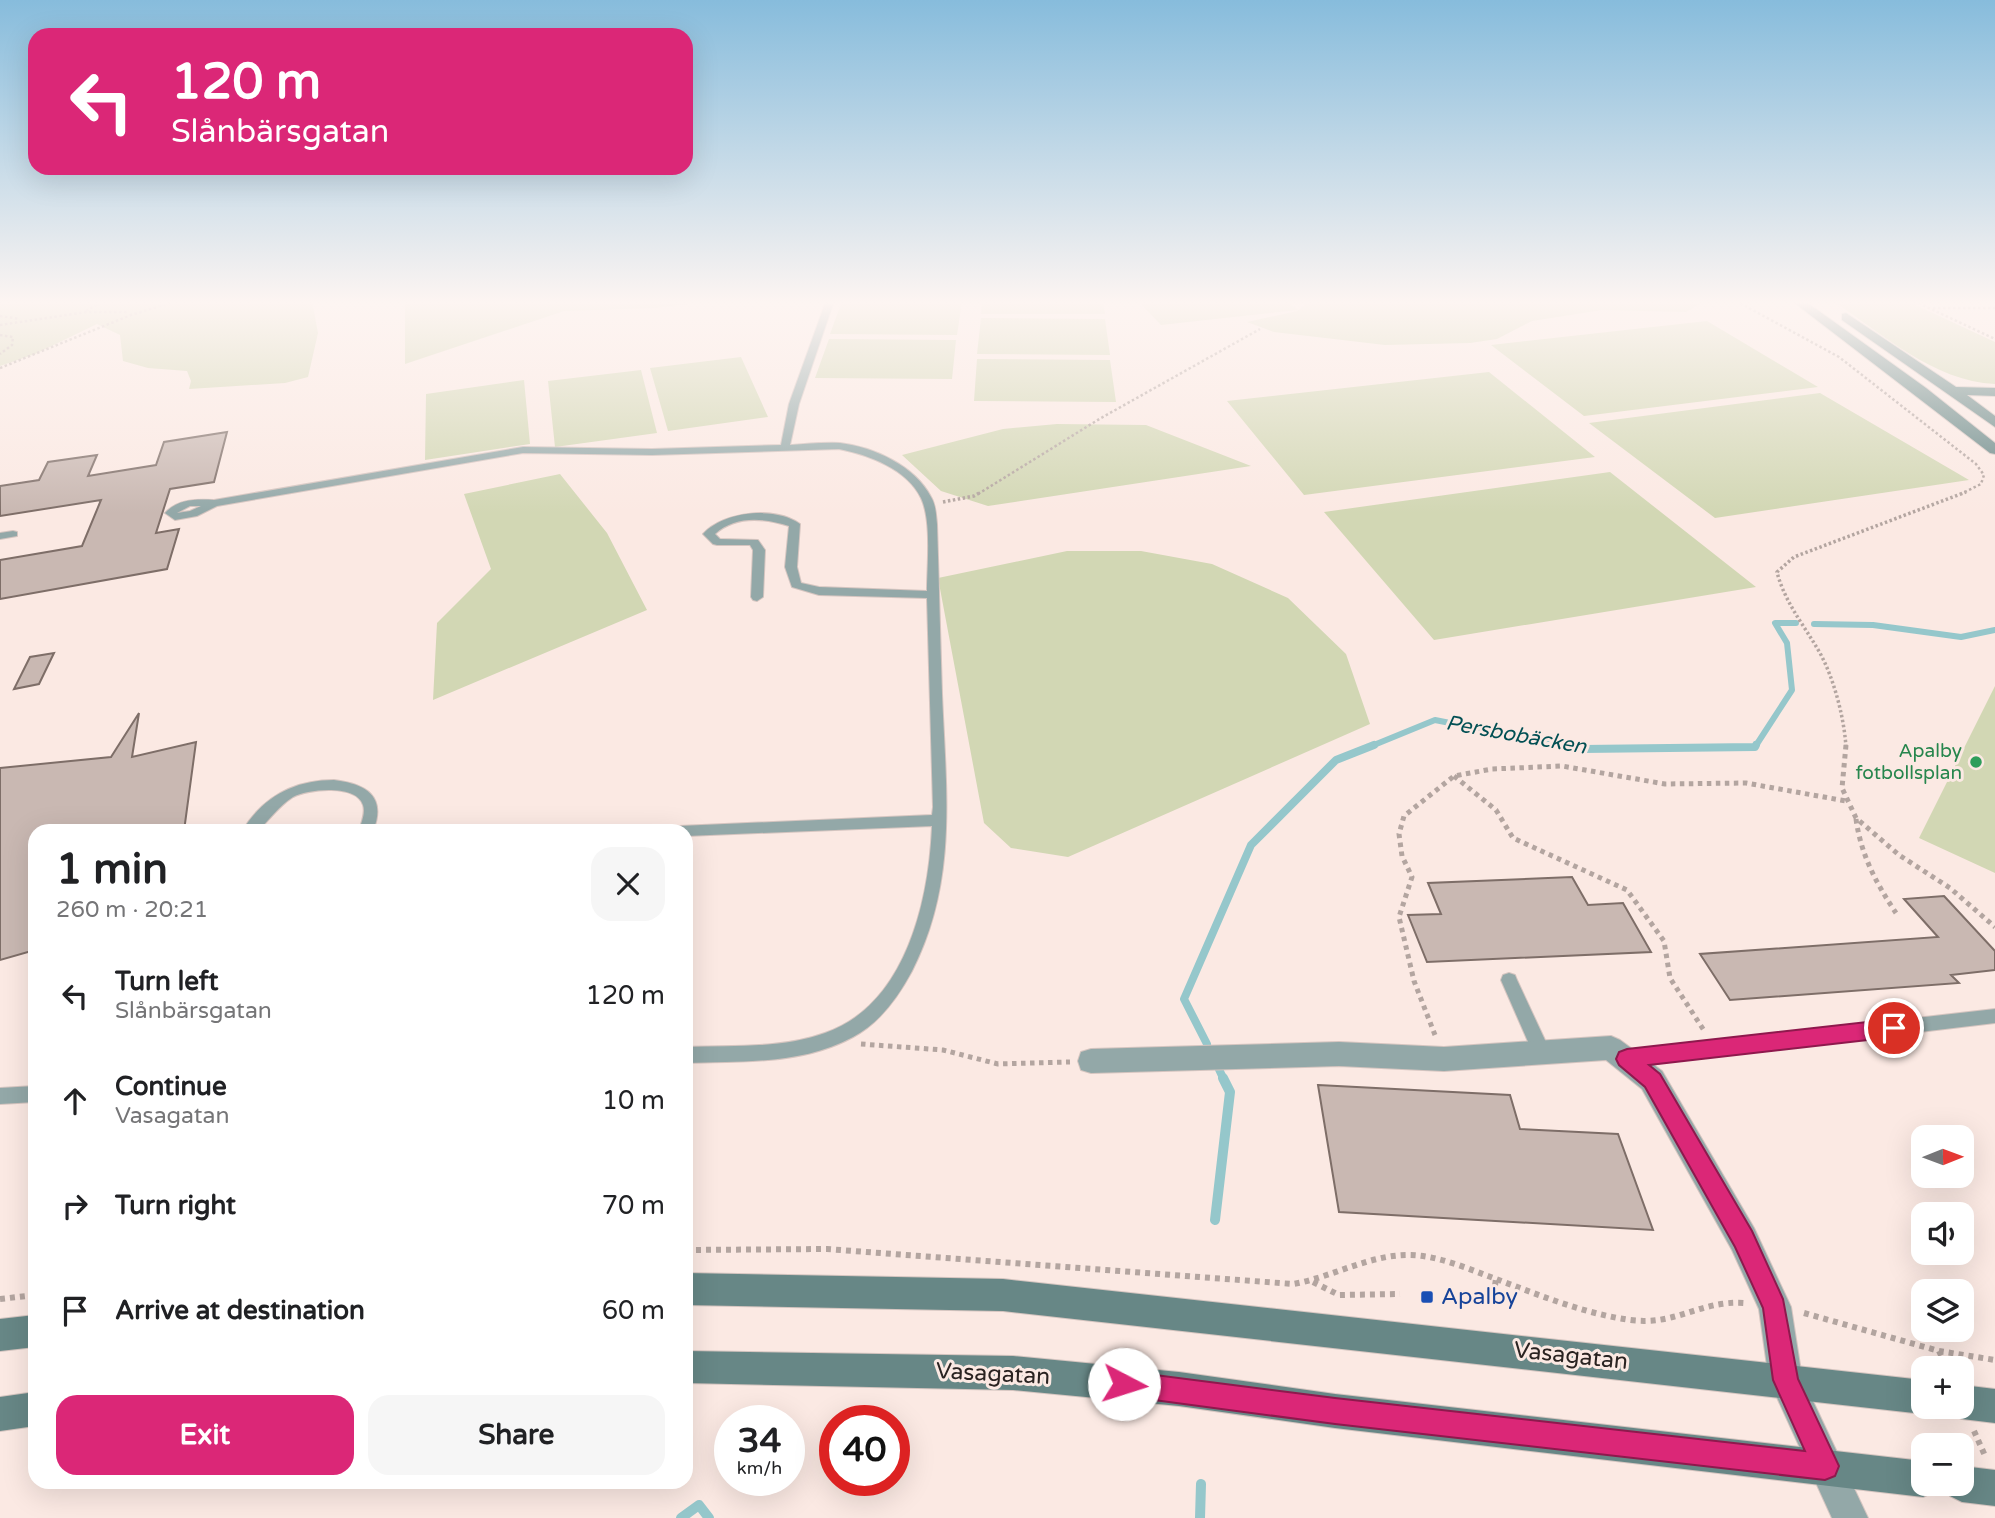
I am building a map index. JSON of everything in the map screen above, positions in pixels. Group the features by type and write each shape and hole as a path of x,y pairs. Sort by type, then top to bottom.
{"street":[{"path":"1895,372 1995,450"},
{"path":"1925,372 1995,391"},
{"path":"1925,372 1995,423"},
{"path":"1921,391 1995,391"},
{"path":"1995,399 1990,404 1995,413"},
{"path":"1091,1061 1278,1055 1444,1059 1611,1048 1652,1080 1743,1239 1774,1307 1786,1380 1850,1518"},
{"name":"Vasagatan","path":"693,1289 1003,1295 1911,1396"},
{"path":"0,1335 28,1332"},
{"name":"Vasagatan","path":"693,1367 1013,1373 1179,1389 1335,1411 1911,1477"},
{"path":"0,1414 28,1410"}],"lane":[{"path":"785,447 794,404 805,372"},
{"path":"214,503 523,450 652,452 839,446 863,450 888,461 903,472 926,498 929,505 933,595 940,820 937,876 930,914 911,961 890,994 865,1021 843,1034 790,1051 693,1055"},
{"path":"757,597 760,550 754,542 717,542 709,534 717,524 738,518 773,517 795,524 791,567 796,585 819,591 933,595"},
{"path":"0,536 13,534"},
{"path":"257,824 289,793 306,787 329,784 361,793 370,803 368,824"},
{"path":"693,830 940,820"},
{"path":"1509,980 1542,1053"},
{"path":"1627,1059 1995,1016"},
{"path":"0,1096 28,1094"}],"path":[{"path":"929,505 974,496 1101,418 1183,372"},
{"path":"1859,372 1976,464 1984,475 1982,484 1794,556 1777,572 1783,596 1821,655 1839,706 1846,744 1842,788 1856,818 1899,855 1950,888 1995,927"},
{"path":"1444,1059 1414,981 1399,918 1412,877 1402,856 1399,834 1404,816 1454,776 1492,769 1562,766 1665,784 1746,783 1846,801"},
{"path":"1454,776 1496,810 1513,838 1626,890 1664,941 1670,978 1716,1048"},
{"path":"1856,818 1862,853 1869,872 1896,913"},
{"path":"843,1034 865,1046 928,1048 998,1064 1091,1061"},
{"path":"693,1250 827,1249 1293,1284 1312,1282 1378,1259 1412,1255 1453,1264 1571,1305 1620,1318 1655,1323 1706,1305 1731,1301 1828,1319 1939,1351 1995,1360"},
{"path":"1492,1305 1496,1279"},
{"path":"1312,1282 1339,1295 1400,1294"},
{"path":"0,1299 28,1296"},
{"path":"1939,1351 1941,1356"},
{"path":"1977,1412 1982,1479"}],"green space":[{"path":"187,372 309,372 308,377 285,383 189,389 191,381"},
{"path":"641,372 657,433 555,447 548,381"},
{"path":"651,372 748,372 768,417 668,431"},
{"path":"817,372 953,372 952,379 815,378"},
{"path":"976,372 1112,372 1116,402 974,401"},
{"path":"1489,372 1595,457 1304,495 1227,401"},
{"path":"1526,372 1793,372 1818,387 1584,416"},
{"path":"1946,372 1995,372 1995,384 1972,381"},
{"path":"524,380 530,444 425,460 426,394"},
{"path":"1820,393 1969,480 1715,518 1589,423"},
{"path":"1057,424 1146,425 1251,466 988,506 941,491 902,455 1003,429"},
{"path":"1610,472 1756,587 1434,640 1324,512"},
{"path":"560,474 607,533 647,610 433,700 437,623 491,569 464,494"},
{"path":"1067,551 1141,551 1212,564 1288,598 1346,654 1370,724 1068,857 1011,848 984,823 938,578"},
{"name":"Apalby fotbollsplan","path":"1995,686 1995,873 1919,838"}],"building":[{"path":"227,432 214,482 170,489 156,533 179,529 167,569 0,599 0,560 82,546 101,500 0,516 0,486 39,480 48,462 97,455 88,476 156,465 164,442"},
{"path":"54,653 39,684 14,689 30,657"},
{"path":"139,713 132,757 196,742 185,824 28,824 28,952 0,960 0,768 111,757"},
{"path":"1572,877 1588,905 1623,903 1651,952 1427,962 1408,915 1441,914 1428,883"},
{"path":"1944,896 1995,951 1995,970 1951,975 1959,983 1730,1000 1700,954 1938,937 1904,899"},
{"path":"1318,1085 1510,1095 1520,1129 1618,1134 1653,1230 1339,1212"}],"waterway":[{"name":"Persbobäcken","path":"1755,747 1792,690 1787,643 1775,623 1796,623"},
{"name":"Persbobäcken","path":"1814,624 1873,625 1961,637 1995,630"},
{"name":"Persbobäcken","path":"1371,746 1435,720 1571,747"},
{"name":"Persbobäcken","path":"1562,745 1583,749 1755,747"},
{"name":"Persbobäcken","path":"1207,1044 1184,999 1251,845 1336,760 1371,746"},
{"name":"Persbobäcken","path":"1217,1065 1224,1080"},
{"name":"Persbobäcken","path":"1215,1220 1230,1092 1224,1080"},
{"name":"Persbobäcken","path":"1200,1518 1201,1484"},
{"name":"Persbobäcken","path":"681,1518 699,1505 709,1518"}],"place":[{"name":"Apalby fotbollsplan","path":"1976,762"},
{"name":"Apalby","path":"1427,1297"}],"route":[{"path":"1124,1384 1239,1396 1335,1411 1825,1466 1786,1380 1774,1307 1743,1239 1652,1080 1627,1059 1894,1028"}]}
